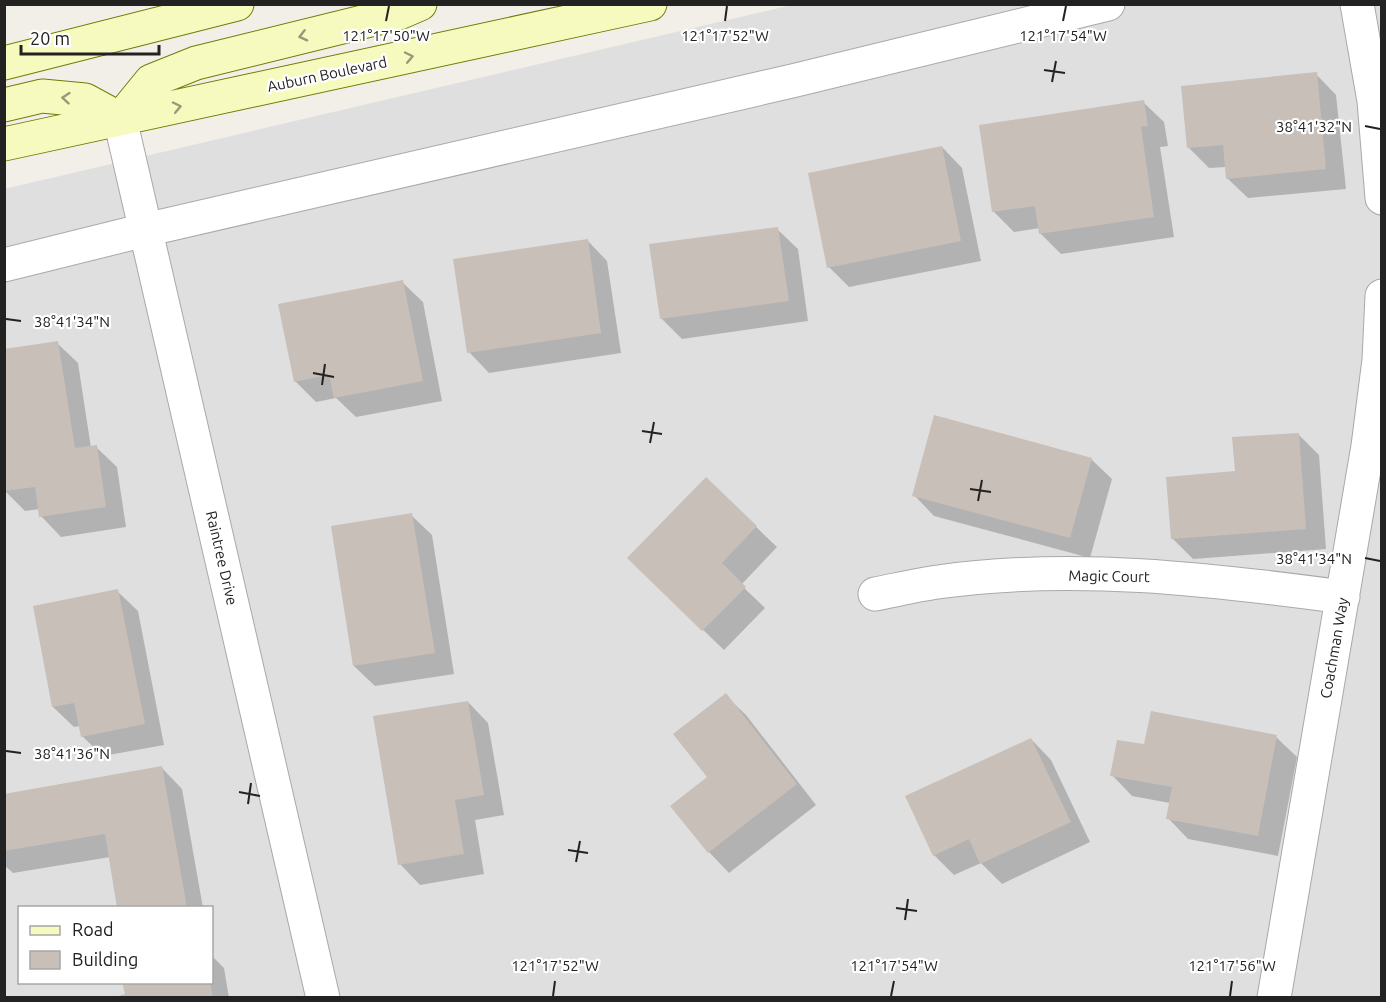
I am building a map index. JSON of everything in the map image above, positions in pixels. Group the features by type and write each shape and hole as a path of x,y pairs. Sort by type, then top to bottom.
{"main road":[{"path":"4,63 237,4"},
{"path":"4,105 42,96 85,100 120,119 152,81 196,63 399,13 420,4"},
{"name":"Auburn Boulevard","path":"4,144 650,4"}],"street":[{"path":"4,265 145,230 792,81 1108,4"},
{"path":"1357,4 1374,100 1382,198"},
{"name":"Raintree Drive","path":"120,119 323,998"},
{"name":"Coachman Way","path":"1274,998 1371,424 1379,360 1382,296"},
{"name":"Magic Court","path":"875,594 937,582 1015,575 1133,575 1239,583 1343,597"}],"shaded area":[{"path":"792,5 1381,5 1381,997 5,997 4,189"}],"building":[{"path":"1317,72 1326,169 1226,179 1223,145 1187,148 1181,86"},
{"path":"1144,100 1148,126 1141,127 1154,217 1039,234 1035,206 992,212 979,125"},
{"path":"942,146 961,241 827,268 808,173"},
{"path":"778,227 789,301 660,319 649,244"},
{"path":"588,239 601,333 467,353 453,259"},
{"path":"403,280 423,381 334,398 329,375 294,382 278,304"},
{"path":"58,341 75,448 97,445 106,507 39,517 35,487 4,491 4,349"},
{"path":"934,415 1092,458 1070,538 912,496"},
{"path":"1299,433 1306,529 1171,539 1166,477 1235,471 1232,437"},
{"path":"706,477 757,526 722,563 746,587 702,631 627,558"},
{"path":"412,513 435,653 353,666 331,526"},
{"path":"118,589 145,724 81,737 74,703 52,707 33,606"},
{"path":"726,693 797,784 708,853 670,806 707,777 673,734"},
{"path":"468,701 484,795 455,800 464,854 398,865 373,716"},
{"path":"1151,711 1277,735 1258,836 1166,819 1172,787 1110,776 1117,740 1144,744"},
{"path":"1031,738 1071,822 980,864 969,839 933,856 905,796"},
{"path":"162,766 187,906 117,906 105,834 4,851 4,794"},
{"path":"122,984 210,984 213,998 112,998 125,994"}]}
